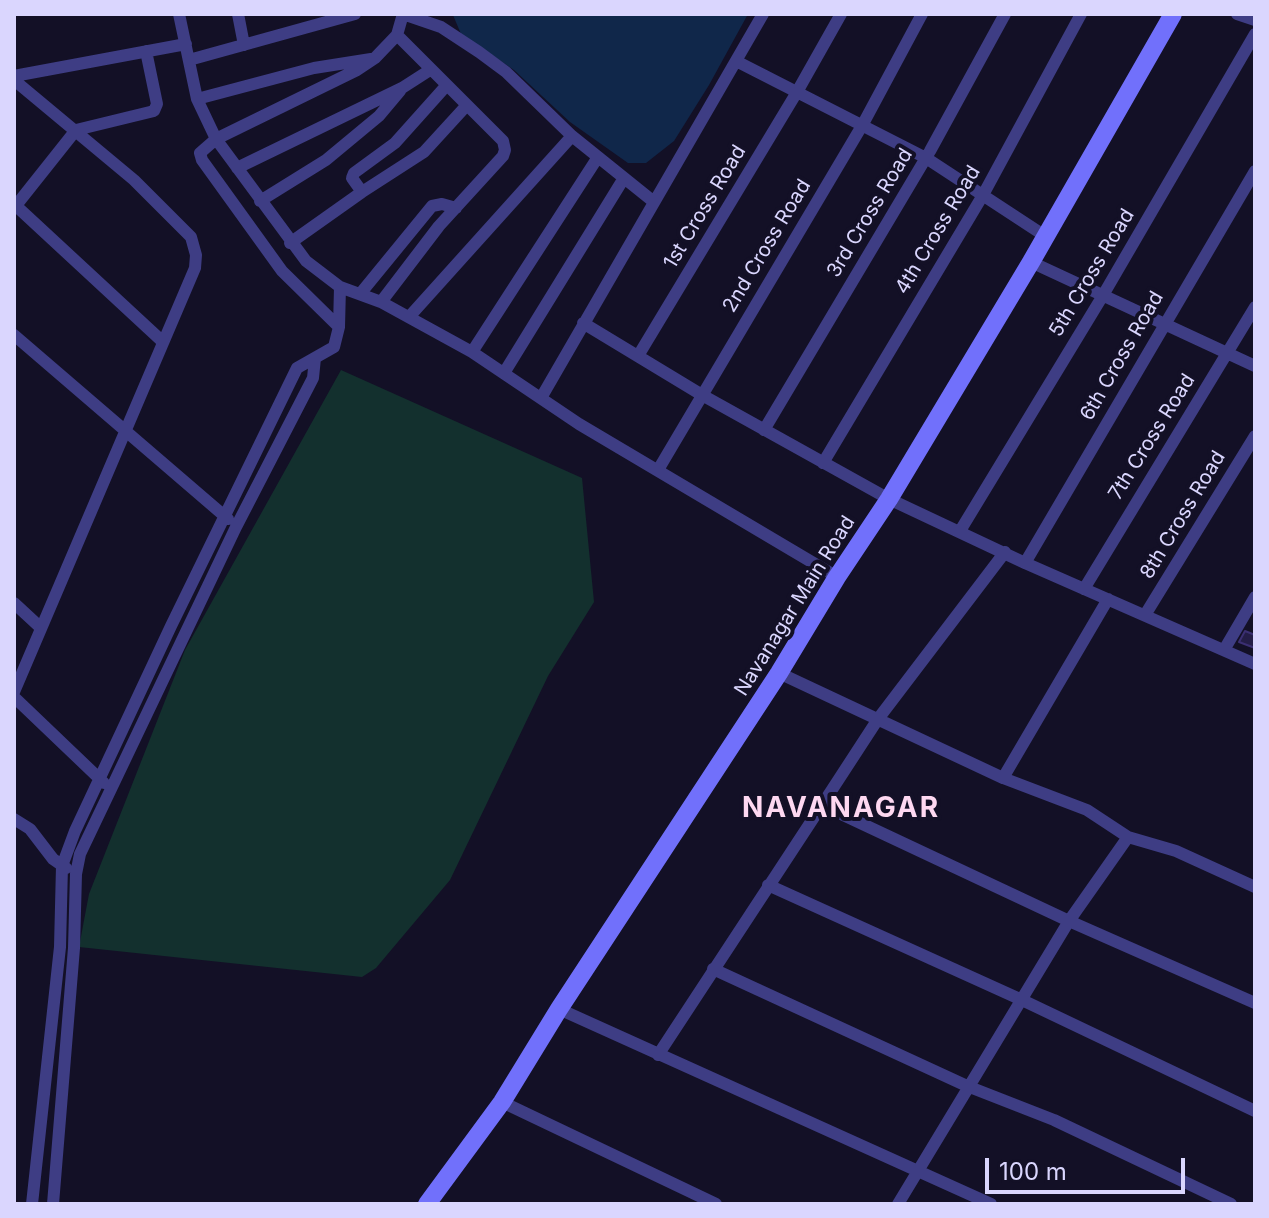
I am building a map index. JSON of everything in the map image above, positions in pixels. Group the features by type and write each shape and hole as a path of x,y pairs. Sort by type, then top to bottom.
{"main road":[{"name":"Navanagar Main Road","path":"427,1204 502,1102 889,499 1031,262 1173,14"}],"street":[{"path":"179,14 197,99 216,139 306,261 340,287 381,302 472,352 541,398 837,577"},
{"path":"238,14 244,45"},
{"path":"189,60 355,14"},
{"path":"339,327 282,271 202,160 200,150 375,58 397,35 403,14 441,27 506,72 572,136 654,202"},
{"path":"541,398 763,14"},
{"name":"1st Cross Road","path":"638,356 841,14"},
{"name":"2nd Cross Road","path":"658,470 867,117 922,14"},
{"name":"3rd Cross Road","path":"764,430 931,149 1005,14"},
{"name":"4th Cross Road","path":"823,463 994,176 1081,14"},
{"path":"1237,14 1255,20"},
{"name":"5th Cross Road","path":"960,531 1102,297 1255,34"},
{"path":"381,302 439,226 503,156 505,150 503,141 397,35"},
{"path":"14,78 186,44"},
{"path":"146,51 157,104 154,111 76,130 15,206 163,342"},
{"path":"740,54 931,149 983,195 1045,236"},
{"path":"197,99 314,68 375,58"},
{"path":"237,168 402,88 430,70"},
{"path":"14,78 134,180 191,237 195,245 195,268 14,695 111,790"},
{"path":"362,192 352,178 354,173 395,143 446,86"},
{"path":"260,201 326,160 379,116 402,88"},
{"path":"290,243 424,152 467,105"},
{"path":"409,317 572,136"},
{"path":"472,352 598,157"},
{"name":"6th Cross Road","path":"1025,563 1255,171"},
{"path":"504,373 624,178"},
{"path":"360,294 432,206 442,204 456,208"},
{"path":"1031,262 1255,366"},
{"path":"32,1204 60,947 62,866 224,515 297,368 334,347 339,327 340,287"},
{"name":"7th Cross Road","path":"1084,589 1255,307"},
{"path":"583,323 702,395 889,499 1025,563 1255,664"},
{"path":"14,335 236,527"},
{"path":"53,1204 74,948 76,874 80,854 236,527 313,378 315,358"},
{"name":"8th Cross Road","path":"1145,615 1255,436"},
{"path":"658,1055 878,719 1005,552"},
{"path":"1224,650 1255,597"},
{"path":"1003,778 1108,599"},
{"path":"14,603 41,628"},
{"path":"779,673 1003,778 1087,810 1128,837 1176,851 1255,887"},
{"path":"822,805 1069,921 1255,1003"},
{"path":"14,819 30,829 53,859 76,874"},
{"path":"898,1204 1069,921 1128,837"},
{"path":"768,885 1022,1000 1255,1111"},
{"path":"60,947 74,948"},
{"path":"713,969 967,1086 1054,1120 1231,1204"},
{"path":"559,1009 991,1204"},
{"path":"45,1085 61,1087"},
{"path":"502,1102 716,1204"}],"green space":[{"path":"341,370 582,478 594,602 548,676 450,880 376,968 362,977 79,947 89,894 185,650"}],"water":[{"path":"748,14 674,141 646,163 628,163 570,122 514,70 461,34 453,15"}],"building":[{"path":"1245,631 1255,635 1255,648 1239,642"}],"district":[{"name":"NAVANAGAR","path":"841,809"}]}
